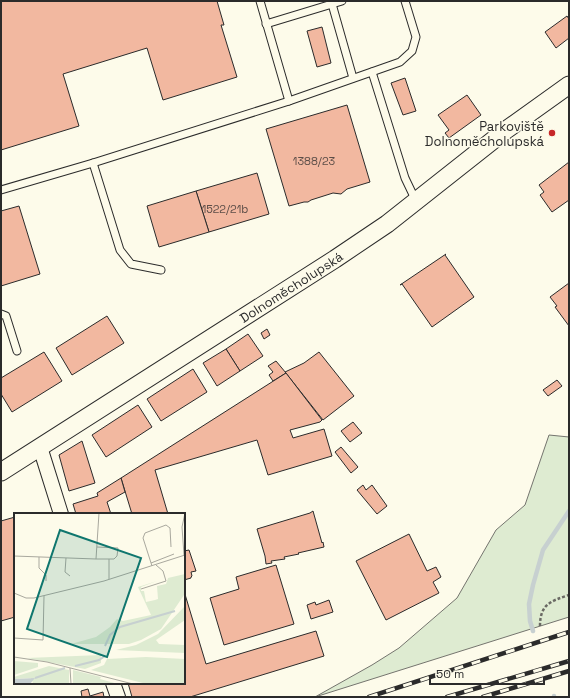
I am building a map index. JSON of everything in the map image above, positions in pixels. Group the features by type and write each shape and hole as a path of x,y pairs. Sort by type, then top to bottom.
{"street":[{"name":"Dolnoměcholupská","path":"1,472 335,259 416,201 501,134 569,85"},
{"path":"40,447 61,513"},
{"path":"113,684 118,697"}],"lane":[{"path":"260,1 289,100"},
{"path":"266,24 342,1"},
{"path":"1,190 93,163 289,100 400,62 412,51 416,37 405,1"},
{"path":"332,4 353,78"},
{"path":"372,72 405,178 416,201"},
{"path":"93,163 120,250 131,264 161,270"},
{"path":"1,314 6,316 17,351"}],"path":[{"path":"540,626 540,617 543,608 551,601 569,595"}],"green space":[{"path":"549,435 569,437 569,617 315,697 399,648 457,598 496,530 525,505"}],"building":[{"path":"1,1 217,1 224,25 221,25 237,77 163,100 147,48 63,74 79,126 1,150"},
{"path":"567,16 569,19 569,38 556,48 545,32"},
{"path":"322,27 331,63 317,67 307,31"},
{"path":"405,78 416,111 403,115 391,83"},
{"path":"467,95 481,115 449,138 445,133 449,130 438,115"},
{"path":"347,105 370,182 347,189 341,194 333,193 308,202 289,206 266,129"},
{"path":"569,162 569,200 552,212 540,195 544,192 539,185"},
{"path":"257,173 269,214 209,232 196,191"},
{"path":"196,191 209,232 159,247 147,206"},
{"path":"19,206 40,274 1,286 1,211"},
{"path":"446,254 445,255 474,297 432,327 402,284 400,285"},
{"path":"569,283 569,326 555,307 557,306 550,297"},
{"path":"107,316 124,343 72,375 56,348"},
{"path":"267,329 270,335 264,339 261,333"},
{"path":"248,334 263,356 240,371 226,349"},
{"path":"226,349 240,371 217,386 203,363"},
{"path":"44,352 62,381 12,412 1,394 1,378"},
{"path":"319,352 354,396 323,420 285,372 304,363"},
{"path":"276,361 286,373 273,381 269,375 273,372 268,366"},
{"path":"193,369 207,392 161,421 147,399"},
{"path":"286,373 322,420 320,422 290,430 293,438 324,429 332,456 268,475 257,440 155,470 168,513 132,513 121,478"},
{"path":"557,380 562,386 548,396 543,390"},
{"path":"138,405 152,427 106,457 92,435"},
{"path":"353,422 362,433 350,442 341,431"},
{"path":"82,441 95,483 69,491 59,455"},
{"path":"341,447 358,467 351,473 335,452"},
{"path":"121,478 125,492 107,502 111,513 76,513 73,504 98,496 97,493"},
{"path":"363,485 366,490 372,485 387,506 377,514 357,490"},
{"path":"313,511 324,547 284,557 285,559 271,561 272,563 266,564 257,529"},
{"path":"14,517 14,617 1,621 1,521"},
{"path":"409,534 427,571 436,567 441,577 433,582 439,593 386,620 356,561"},
{"path":"189,550 196,571 191,572 191,578 185,580 185,551"},
{"path":"276,565 294,624 224,645 210,598 239,589 236,577"},
{"path":"185,594 206,664 316,631 324,656 190,697 132,697 128,684 185,684"},
{"path":"329,600 333,612 311,619 307,605 315,602 316,605"},
{"path":"88,689 90,696 103,692 104,697 82,697 81,691"}],"waterway":[{"path":"533,631 530,621 529,604 543,550 569,511"}],"railway":[{"path":"369,697 569,632"},
{"path":"447,697 569,661"},
{"path":"483,697 569,671"}],"place":[{"name":"Parkoviště Dolnoměcholupská","path":"552,133"}]}
